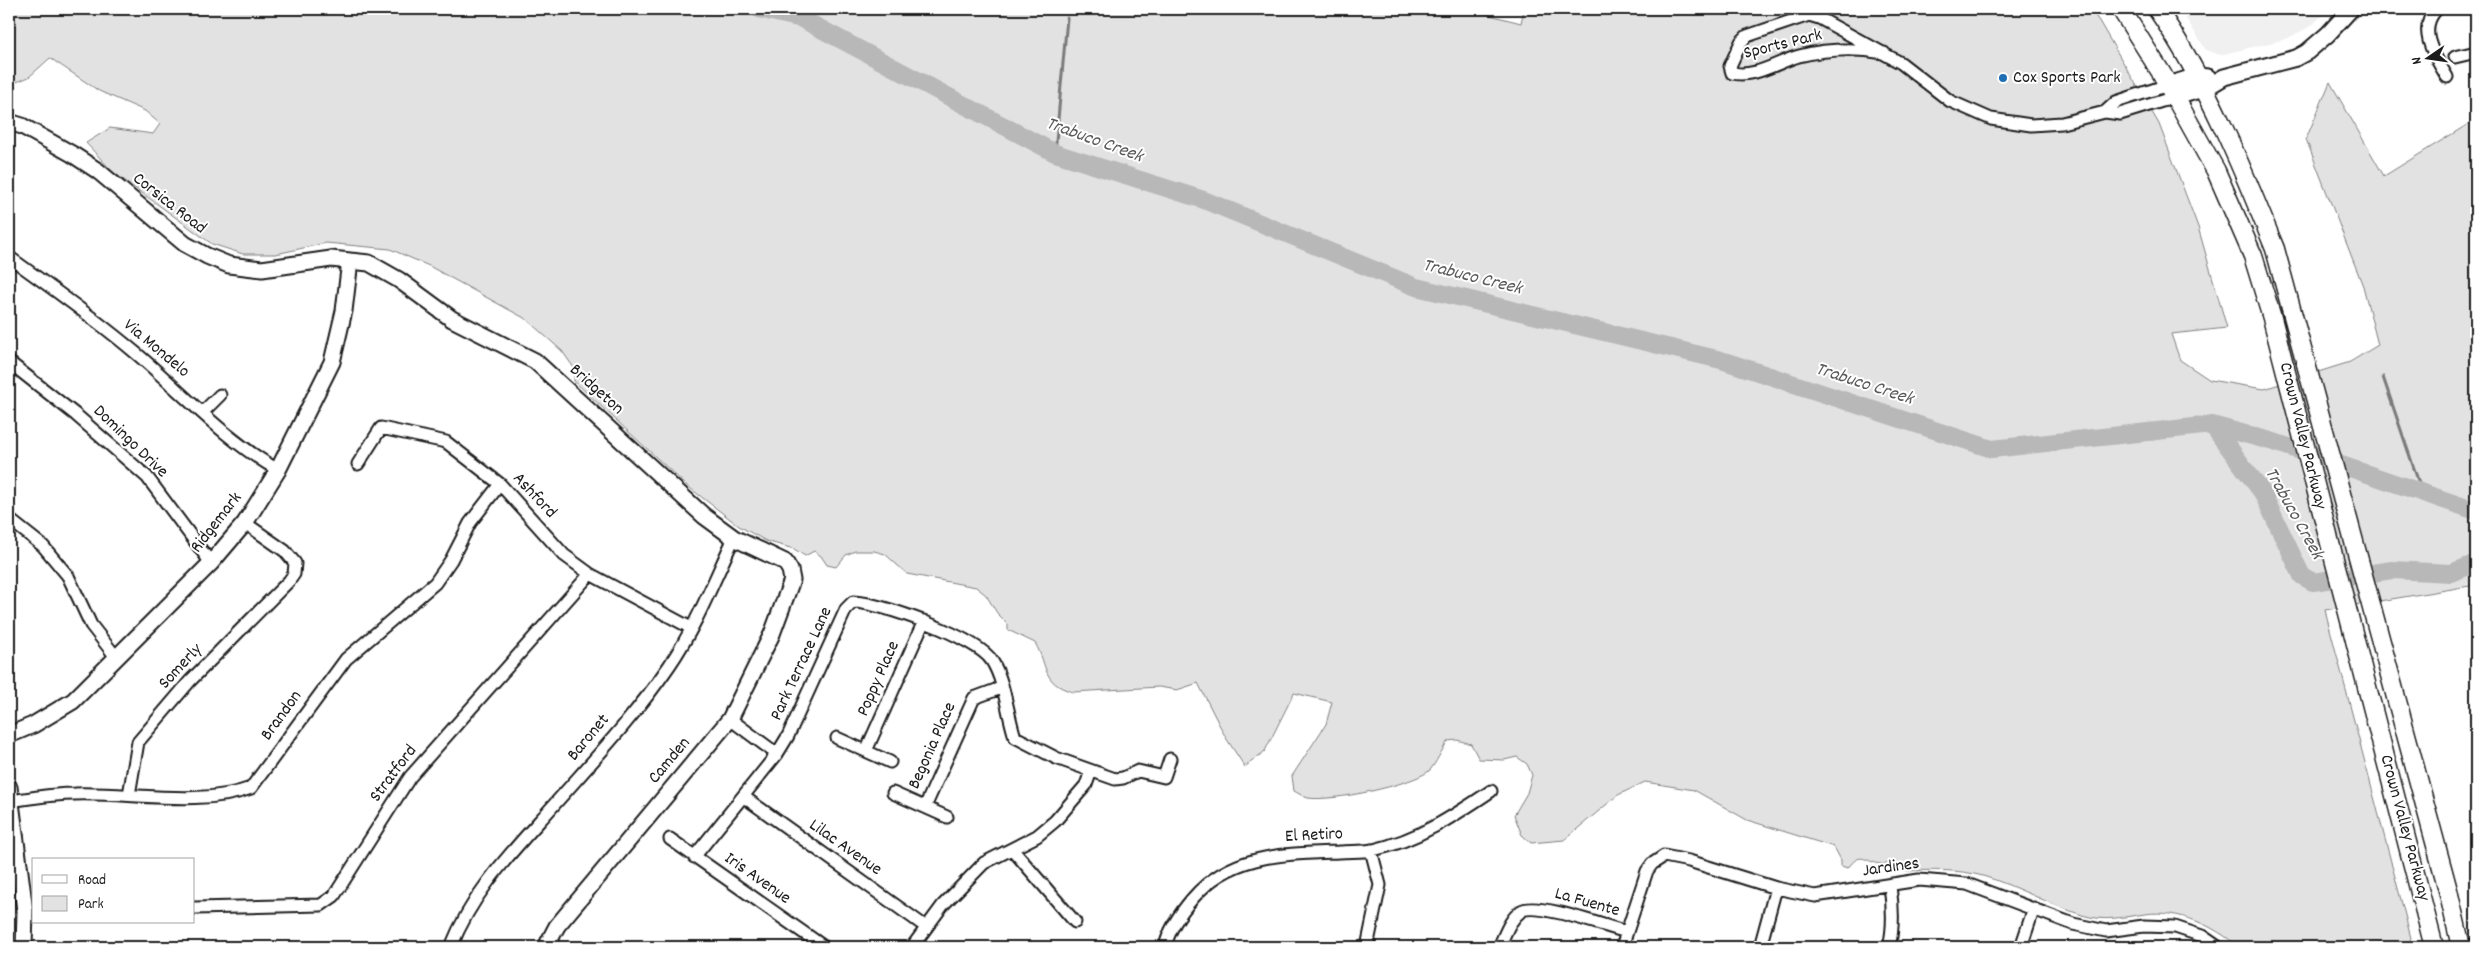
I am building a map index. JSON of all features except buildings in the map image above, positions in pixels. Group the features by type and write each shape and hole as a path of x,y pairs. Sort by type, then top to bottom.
{"main road":[{"name":"Crown Valley Parkway","path":"2121,9 2172,91 2216,171 2253,256 2272,318 2434,947"},
{"name":"Crown Valley Parkway","path":"2157,9 2200,82 2258,206 2275,249 2448,890 2461,947"}],"street":[{"path":"2172,91 2200,82 2283,62 2307,52 2328,34 2351,9"},
{"path":"2437,9 2427,27 2429,44 2447,77"},
{"name":"Sports Park","path":"1884,53 1850,49 1824,52 1798,57 1748,74 1732,73 1730,66 1741,42 1747,36 1809,15 1819,18 1884,53 1908,68 1950,101 1991,119 2022,124 2053,124 2080,120 2106,112 2120,114 2172,91"},
{"path":"2456,57 2476,52"},
{"name":"Corsica Road","path":"9,122 22,126 98,171 185,244 207,256 230,265 262,269 330,259 350,260"},
{"name":"Via Mondelo","path":"9,257 64,296 136,353 239,444 278,470"},
{"name":"Ridgemark","path":"9,734 33,725 73,700 211,563 245,523 278,470 332,362 344,311 350,260"},
{"name":"Bridgeton","path":"350,260 369,263 399,280 452,320 535,361 704,516 734,538 785,562 790,570 792,580"},
{"name":"Domingo Drive","path":"9,362 76,415 147,477 211,563"},
{"path":"203,412 220,395"},
{"name":"Ashford","path":"358,464 381,428 446,442 500,484 564,555 590,574 691,628"},
{"name":"Brandon","path":"9,794 173,797 233,795 256,784 298,722 346,659 435,583 451,560 470,523 500,484"},
{"path":"9,519 42,546 68,576 91,625 116,657"},
{"name":"Somerly","path":"130,795 138,742 190,681 290,581 294,574 295,563 285,551 245,523"},
{"name":"Baronet","path":"451,947 457,931 491,874 636,709 670,666 691,628 734,538"},
{"name":"Stratford","path":"195,908 321,905 334,896 410,777 590,574"},
{"name":"Camden","path":"546,947 557,926 730,719 772,634 792,580"},
{"name":"Park Terrace Lane","path":"694,857 778,754 849,604 858,602 924,621"},
{"path":"924,621 942,627 989,657 996,670 1015,737 1056,758 1114,779 1123,778 1138,771 1162,778 1165,776 1170,759"},
{"name":"Poppy Place","path":"866,751 924,621"},
{"name":"Begonia Place","path":"924,807 974,698 1001,688"},
{"name":"Park Terrace Lane","path":"730,719 778,754"},
{"path":"837,738 890,762"},
{"path":"912,947 926,927 984,863 1037,836 1067,810 1086,785 1091,771"},
{"name":"El Retiro","path":"1165,947 1176,922 1198,892 1210,881 1233,866 1270,855 1371,850 1421,834 1491,790"},
{"name":"Begonia Place","path":"893,793 947,817"},
{"path":"9,794 30,911 24,947"},
{"name":"Lilac Avenue","path":"744,797 926,927"},
{"name":"Iris Avenue","path":"670,839 824,947"},
{"path":"1012,849 1075,922"},
{"path":"1367,947 1380,885 1371,850"},
{"name":"Jardines","path":"1622,947 1647,871 1652,864 1664,856 1690,861 1776,888 1815,896 1890,886 1919,880 1967,884 2073,924 2106,932 2144,926 2175,927 2202,936 2218,947"},
{"path":"1889,947 1892,934 1893,907 1890,886"},
{"path":"1760,947 1776,888"},
{"name":"La Fuente","path":"1499,947 1511,921 1522,910 1539,908 1627,932"},
{"path":"2021,947 2034,908"},
{"path":"2465,947 2476,945"}],"shaded area":[{"path":"2180,9 2329,9 2311,26 2286,39 2220,55 2206,50"}],"green space":[{"path":"9,9 1466,9 1521,23 1524,9 2090,9 2099,21 2159,124 2198,227 2227,328 2171,334 2180,360 2210,380 2264,389 2350,362 2378,345 2363,286 2306,139 2330,82 2384,176 2470,123 2476,123 2476,585 2325,610 2411,938 2407,947 2239,947 2219,932 2183,917 2158,913 2114,918 2090,917 2069,911 1983,876 1963,872 1904,871 1894,862 1883,864 1863,858 1856,859 1848,868 1841,866 1841,860 1834,847 1747,820 1694,790 1645,782 1618,795 1564,840 1531,843 1522,835 1514,815 1527,793 1532,775 1527,764 1517,757 1504,760 1479,759 1471,744 1457,740 1448,741 1429,771 1406,782 1352,795 1319,799 1306,797 1294,791 1292,776 1326,724 1332,702 1294,693 1265,751 1245,767 1226,738 1198,683 1177,690 1159,687 1073,692 1056,684 1051,679 1035,643 1008,630 1008,624 997,613 986,595 976,587 907,574 885,554 874,551 855,551 846,555 836,567 827,565 821,556 814,551 805,556 794,549 766,541 739,526 686,485 574,381 574,368 562,351 526,319 429,266 390,249 326,243 276,254 243,254 212,244 113,172 86,143 110,128 153,134 160,124 145,111 99,91 50,58 29,77 9,85"}],"waterway":[{"name":"Trabuco Creek","path":"759,9 802,19 1055,153 1204,200 1416,287 1721,360 1992,449 2212,425 2274,442 2476,511"},
{"path":"1055,153 1067,18"},
{"path":"2383,377 2422,492"},
{"name":"Trabuco Creek","path":"2212,425 2262,492 2302,576 2313,582 2392,570 2451,573 2476,563"}],"place":[{"name":"Cox Sports Park","path":"2003,78"}]}
